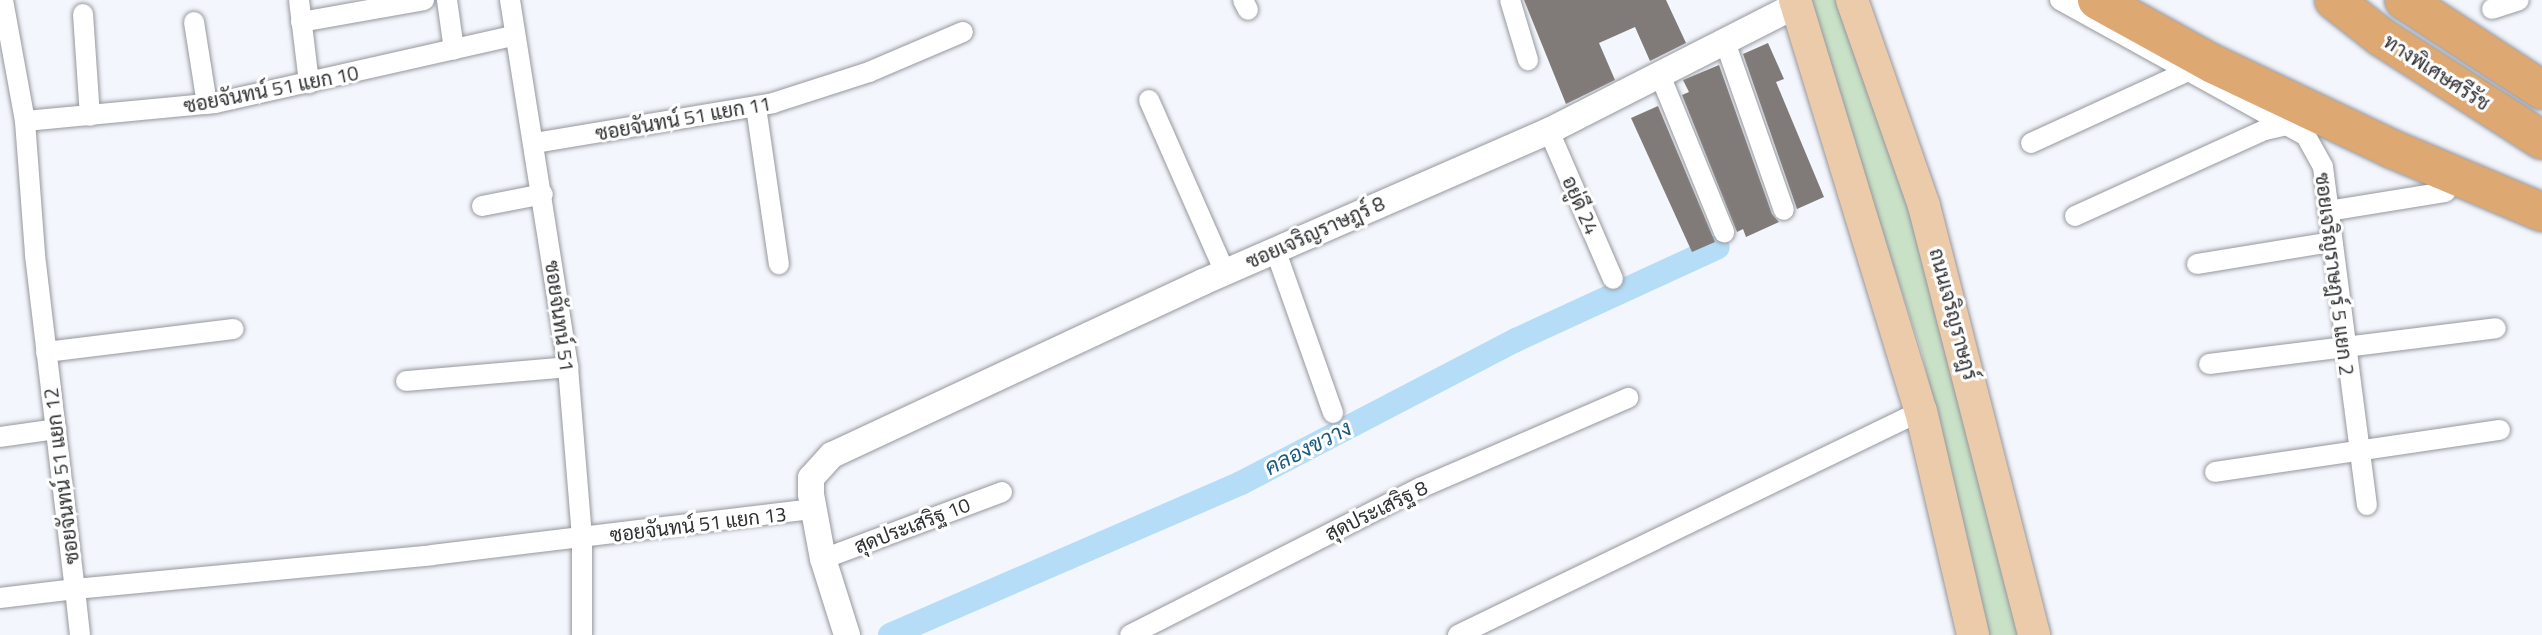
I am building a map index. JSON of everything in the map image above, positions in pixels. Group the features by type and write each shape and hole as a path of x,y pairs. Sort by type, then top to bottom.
{"highway":[{"path":"2097,0 2226,71 2542,212"},
{"name":"ทางพิเศษศรีรัช","path":"2334,0 2381,37 2542,140"},
{"name":"ทางพิเศษศรีรัช","path":"2404,0 2542,90"}],"main road":[{"name":"ถนนเจริญราษฎร์","path":"1852,0 1924,206 2034,635"},
{"path":"1795,2 1921,411 1973,635"}],"street":[{"name":"ซอยจันทน์ 51 แยก 12","path":"3,0 25,121 46,352 75,589 582,539"},
{"path":"299,0 309,83"},
{"path":"301,22 424,0"},
{"path":"447,0 454,50"},
{"path":"1510,0 1528,60"},
{"name":"ซอยเจริญราษฎร์ 5 แยก 2","path":"2060,0 2186,72 2291,124 2306,136 2323,167 2367,505"},
{"path":"2492,9 2519,0"},
{"name":"ซอยจันทน์ 51","path":"513,1 513,36 535,143 568,367 582,539 582,635"},
{"name":"ซอยเจริญราษฎร์ 8","path":"813,509 811,478 832,455 1275,249 1549,131 1795,2"},
{"path":"83,14 90,116"},
{"path":"194,22 207,104"},
{"name":"ซอยจันทน์ 51 แยก 11","path":"535,143 756,107 869,72 963,32"},
{"name":"ซอยจันทน์ 51 แยก 10","path":"25,121 207,104 513,36"},
{"path":"1724,39 1784,210"},
{"path":"2031,143 2186,72"},
{"path":"1660,75 1724,232"},
{"path":"1149,100 1225,272"},
{"path":"756,107 779,264"},
{"path":"2075,216 2265,130 2291,124"},
{"name":"อยู่ดี 24","path":"1549,131 1613,279"},
{"path":"2328,211 2445,192"},
{"path":"482,206 543,194"},
{"path":"2197,264 2332,242"},
{"path":"1275,249 1333,413"},
{"path":"2209,364 2345,350 2496,328"},
{"path":"46,352 234,329"},
{"path":"406,381 568,367"},
{"name":"สุดประเสริฐ 8","path":"1130,635 1420,488 1628,398"},
{"path":"1458,635 1921,411"},
{"path":"0,437 56,429"},
{"path":"2215,472 2500,430"},
{"name":"สุดประเสริฐ 10","path":"823,559 1002,492"},
{"path":"813,509 823,559 847,635"},
{"name":"ซอยจันทน์ 51 แยก 13","path":"582,539 813,509"},
{"path":"0,598 75,589 80,635"}],"green space":[{"path":"1806,0 1840,0 1935,281 2021,635 1987,635 1922,353"}],"building":[{"path":"1524,0 1666,0 1686,43 1650,61 1635,27 1599,43 1615,80 1566,104"},
{"path":"1768,43 1784,79 1776,82 1824,197 1797,209 1743,54"},
{"path":"1719,65 1772,214 1779,222 1746,237 1743,229 1737,232 1682,95 1689,92 1683,80"},
{"path":"1658,106 1715,242 1692,252 1631,118"}],"waterway":[{"name":"คลองขวาง","path":"890,635 1241,483 1516,340 1718,247"}]}
